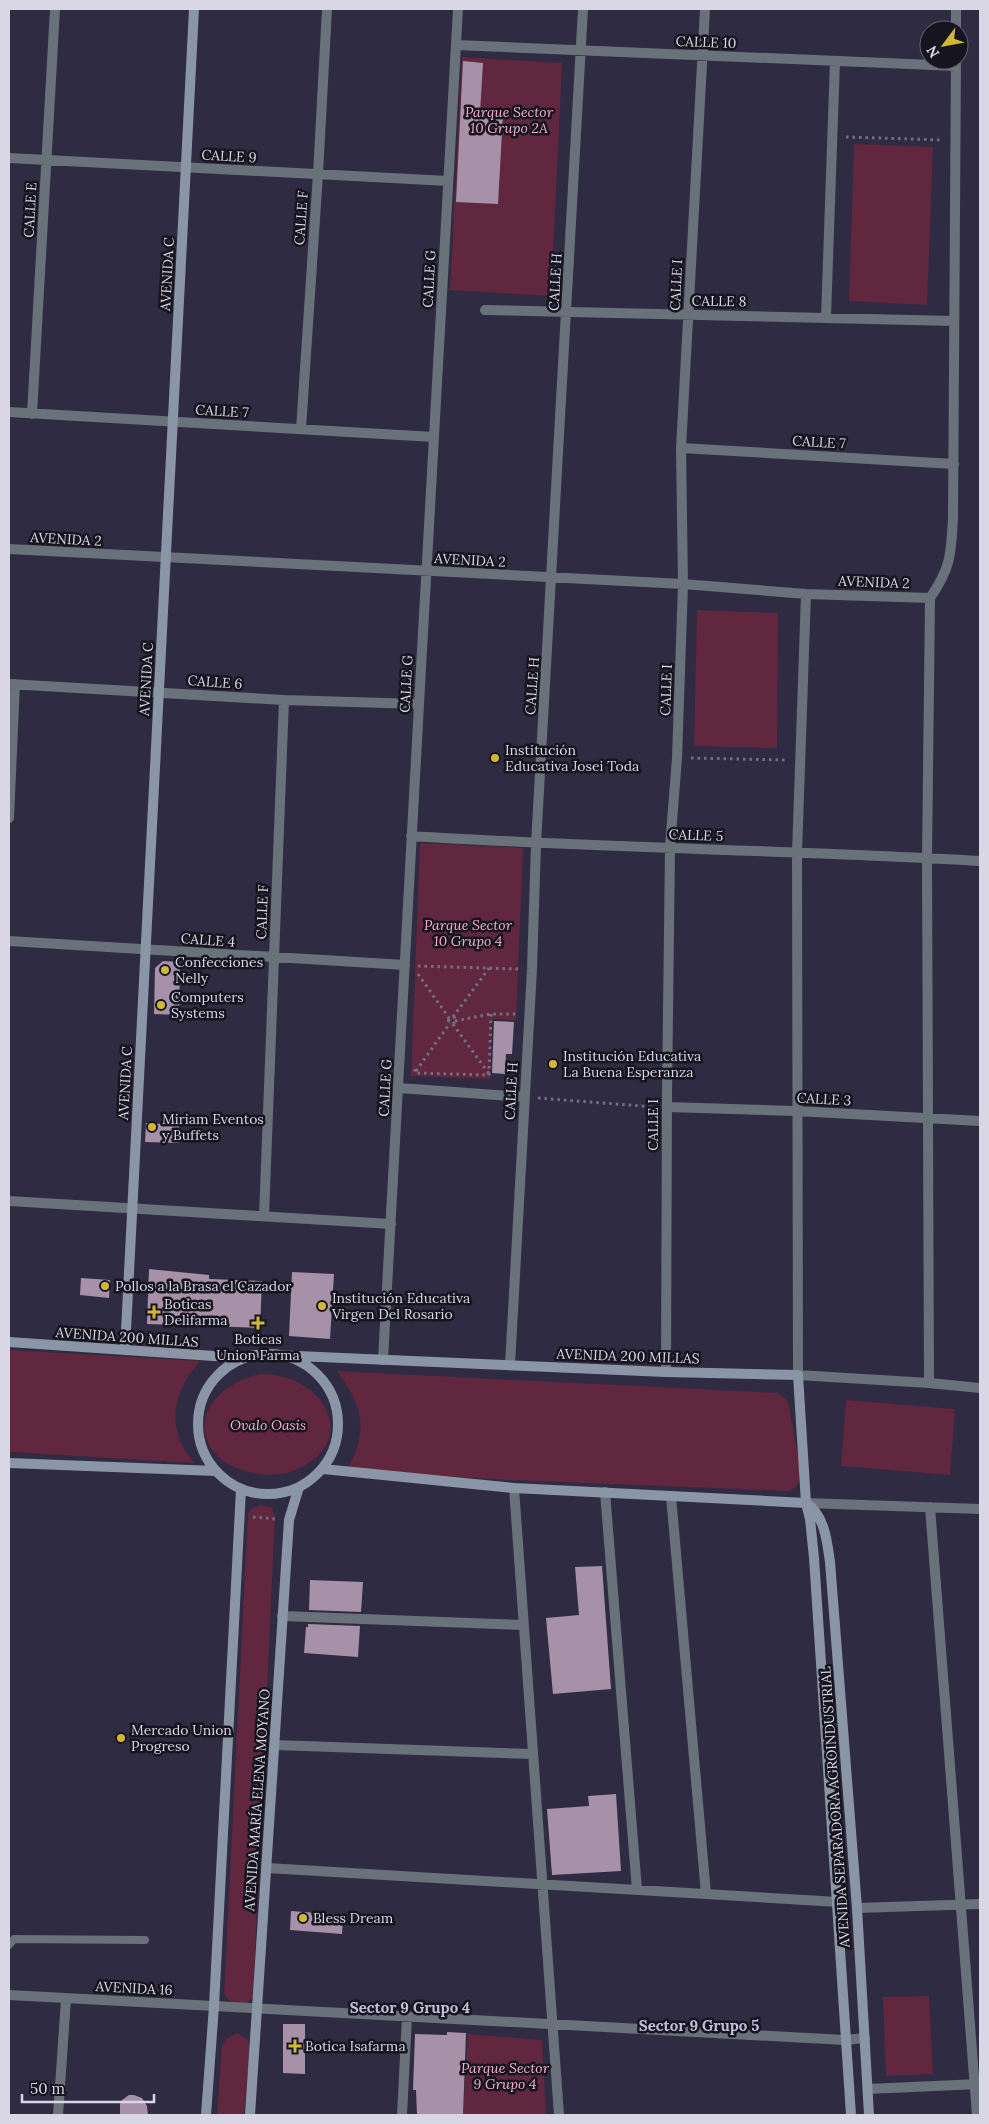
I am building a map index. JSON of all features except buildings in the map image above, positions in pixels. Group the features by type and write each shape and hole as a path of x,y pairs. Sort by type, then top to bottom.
{"street":[{"name":"CALLE E","path":"32,414 55,9"},
{"name":"AVENIDA C","path":"125,1350 194,9"},
{"name":"CALLE F","path":"301,429 327,9"},
{"name":"CALLE G","path":"383,1360 458,9"},
{"name":"CALLE H","path":"510,1365 532,969 536,844 553,578 583,9"},
{"name":"CALLE I","path":"666,1372 670,847 677,758 683,584 681,448 705,9"},
{"name":"CALLE 10","path":"456,45 835,61 919,62"},
{"path":"826,317 835,61"},
{"path":"929,1383 927,858 930,598 943,579 951,553 954,464 956,70"},
{"name":"CALLE 9","path":"9,158 448,181"},
{"name":"CALLE 8","path":"484,310 954,321"},
{"name":"CALLE 7","path":"9,412 434,437"},
{"name":"CALLE 7","path":"681,448 954,464"},
{"name":"AVENIDA 2","path":"9,549 683,584 806,594 930,598"},
{"path":"798,1375 797,853 806,594"},
{"path":"9,818 12,684"},
{"name":"CALLE 6","path":"12,684 284,700 419,704"},
{"name":"CALLE F","path":"264,1216 284,700"},
{"name":"CALLE 5","path":"411,836 536,844 670,847 980,861"},
{"name":"CALLE 4","path":"9,941 404,965"},
{"path":"399,1088 525,1097"},
{"name":"CALLE 3","path":"667,1108 796,1111 980,1121"},
{"path":"9,1201 391,1224"},
{"name":"AVENIDA 200 MILLAS","path":"9,1342 244,1358"},
{"path":"274,1354 289,1358 315,1372 332,1397 337,1419 336,1442 331,1456 312,1479 299,1487 285,1492 255,1493 227,1481 216,1471 202,1444 199,1414 209,1386 219,1374 244,1358 274,1354"},
{"name":"AVENIDA 200 MILLAS","path":"274,1354 666,1372 798,1375 980,1388"},
{"name":"AVENIDA SEPARADORA AGROINDUSTRIAL","path":"798,1375 806,1503 813,1540 851,2115"},
{"path":"9,1463 216,1471"},
{"path":"323,1468 514,1488 806,1503 980,1509"},
{"name":"AVENIDA MARÍA ELENA MOYANO","path":"250,2115 289,1520 299,1487"},
{"path":"206,2115 214,2006 240,1488"},
{"path":"514,1488 559,2115"},
{"path":"605,1492 637,1890"},
{"path":"672,1496 706,1894"},
{"name":"AVENIDA SEPARADORA AGROINDUSTRIAL","path":"806,1503 815,1509 822,1524 830,1562 857,1908 870,2115"},
{"path":"930,1507 960,1904 977,2084 977,2115"},
{"path":"282,1616 523,1625"},
{"path":"275,1745 532,1754"},
{"path":"267,1868 838,1902"},
{"path":"857,1908 980,1904"},
{"name":"AVENIDA 16","path":"9,1995 845,2040 865,2038"},
{"path":"58,2115 66,1998"},
{"path":"402,2115 407,2017"},
{"path":"868,2089 977,2084"}],"lane":[{"path":"9,1945 14,1938 145,1940"}],"path":[{"path":"833,137 955,141"},
{"path":"677,758 800,760"},
{"path":"404,965 418,974 490,1075"},
{"path":"418,984 418,966 532,969"},
{"path":"399,1088 415,1073 489,968"},
{"path":"452,1021 491,1014 529,1015"},
{"path":"489,1094 491,1014"},
{"path":"415,1063 415,1073"},
{"path":"415,1073 490,1075"},
{"path":"525,1097 667,1108"},
{"path":"240,1517 289,1520"}],"green space":[{"name":"Parque Sector 10 Grupo 2A","path":"462,57 562,63 551,296 450,290"},
{"path":"854,144 933,147 927,305 849,301"},
{"path":"697,610 778,613 777,748 694,746"},
{"name":"Parque Sector 10 Grupo 4","path":"420,843 523,848 516,1020 492,1019 490,1079 411,1076"},
{"path":"9,1350 200,1361 183,1385 176,1411 179,1437 185,1450 195,1463 9,1452"},
{"path":"337,1371 778,1393 788,1401 801,1475 797,1485 788,1491 508,1480 347,1470 358,1442 360,1419 353,1396"},
{"name":"Ovalo Oasis","path":"260,1374 284,1377 304,1385 319,1398 328,1413 331,1430 326,1446 312,1461 290,1472 269,1475 257,1474 234,1467 215,1454 209,1445 205,1432 205,1420 209,1408 216,1398 236,1383"},
{"path":"846,1400 955,1409 950,1475 841,1466"},
{"path":"261,1505 272,1508 275,1515 253,1997 246,2003 238,2004 231,2001 224,1994 248,1513 252,1508"},
{"path":"929,1996 933,2074 886,2076 883,1997"},
{"path":"237,2033 248,2040 250,2049 244,2115 217,2115 222,2045 226,2039"},
{"name":"Parque Sector 9 Grupo 4","path":"468,2034 542,2040 546,2115 463,2115"}],"place":[{"name":"Institución Educativa Josei Toda","path":"495,758"},
{"name":"Confecciones Nelly","path":"165,970"},
{"name":"Computers Systems","path":"161,1005"},
{"name":"Institución Educativa La Buena Esperanza","path":"553,1064"},
{"name":"Miriam Eventos y Buffets","path":"152,1127"},
{"name":"Pollos a la Brasa el Cazador","path":"105,1286"},
{"name":"Institución Educativa Virgen Del Rosario","path":"322,1306"},
{"name":"Boticas Delifarma","path":"154,1312"},
{"name":"Boticas Union Farma","path":"258,1323"},
{"name":"Mercado Union Progreso","path":"121,1738"},
{"name":"Bless Dream","path":"303,1918"},
{"name":"Botica Isafarma","path":"295,2046"}],"district":[{"name":"Sector 9 Grupo 4","path":"410,2007"},
{"name":"Sector 9 Grupo 5","path":"699,2025"}]}
